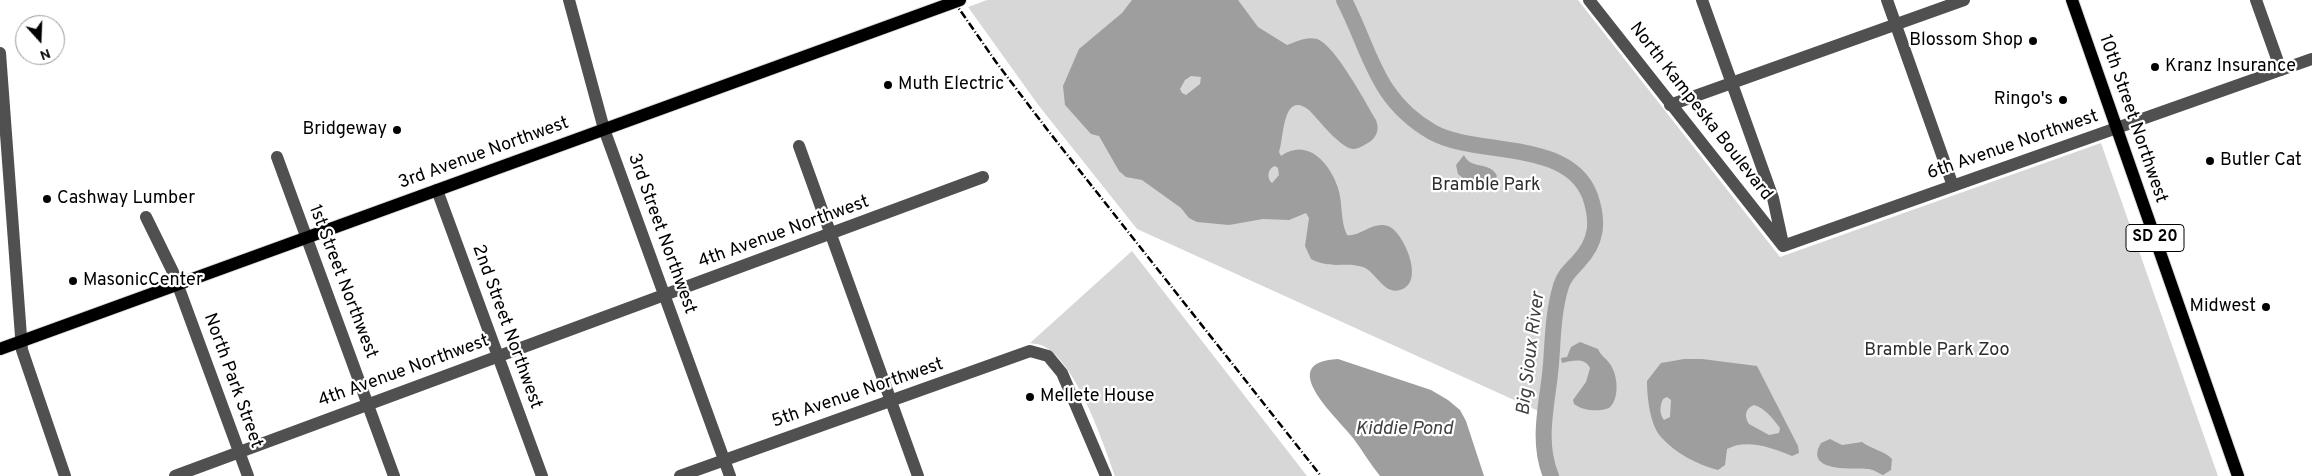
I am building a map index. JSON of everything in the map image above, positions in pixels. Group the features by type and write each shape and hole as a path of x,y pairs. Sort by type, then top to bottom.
{"main road":[{"name":"3rd Avenue Northwest","path":"0,350 960,0"},
{"name":"10th Street Northwest","path":"2072,0 2238,476"}],"street":[{"name":"3rd Street Northwest","path":"569,0 604,129 730,476"},
{"name":"North Kampeska Boulevard","path":"1589,0 1783,246"},
{"path":"1702,0 1773,198 1783,246"},
{"path":"1887,0 1953,186"},
{"path":"1670,105 1964,0"},
{"path":"2256,0 2281,70"},
{"path":"0,53 21,342 28,369 66,476"},
{"name":"6th Avenue Northwest","path":"1783,246 2312,59"},
{"path":"799,146 918,476"},
{"name":"1st Street Northwest","path":"277,157 394,476"},
{"name":"4th Avenue Northwest","path":"175,476 983,177"},
{"name":"2nd Street Northwest","path":"437,190 542,476"},
{"name":"North Park Street","path":"146,217 178,285 248,476"},
{"name":"5th Avenue Northwest","path":"680,476 1021,353 1036,351 1048,356 1067,382 1106,476"}],"green space":[{"name":"Bramble Park","path":"987,0 1578,0 1780,257 2101,143 2218,476 1551,476 1544,451 1545,414 1137,229 1039,106 968,7"},
{"path":"1132,251 1307,476 1115,476 1088,406 1068,370 1057,356 1045,347 1030,343"}],"water":[{"path":"1132,0 1238,0 1258,27 1287,45 1309,38 1317,39 1324,44 1350,75 1376,120 1378,129 1376,134 1371,141 1353,149 1336,139 1309,110 1300,105 1294,106 1286,118 1279,152 1281,156 1300,149 1308,151 1323,162 1338,188 1343,224 1347,235 1357,234 1378,225 1390,227 1396,231 1410,258 1412,269 1408,286 1394,291 1385,286 1363,267 1325,264 1311,259 1305,246 1309,218 1306,213 1289,220 1263,219 1229,225 1197,222 1189,218 1181,208 1142,180 1126,177 1119,171 1099,136 1091,134 1065,105 1063,86 1079,49 1122,13","holes":["1191,76 1201,77 1200,84 1186,95 1180,89 1185,80","1275,166 1278,168 1279,175 1272,183 1269,179 1269,173"]},
{"path":"1464,155 1467,160 1494,171 1497,176 1493,183 1474,184 1458,174 1456,165"},
{"path":"1580,342 1598,349 1613,369 1617,387 1615,399 1609,408 1591,410 1574,404 1573,400 1586,382 1590,368 1585,362 1581,361 1562,363 1561,358 1567,357 1571,347"},
{"name":"Kiddie Pond","path":"1338,359 1431,390 1448,400 1460,410 1466,421 1484,476 1380,476 1353,438 1325,405 1310,380 1311,370 1319,362"},
{"path":"1684,359 1702,359 1757,366 1798,446 1799,453 1792,456 1760,445 1743,444 1727,449 1725,465 1718,470 1695,462 1680,453 1657,432 1650,411 1647,381 1661,363","holes":["1667,397 1671,400 1670,417 1664,420 1661,415 1661,407 1663,399","1754,405 1765,411 1772,418 1780,428 1779,433 1769,435 1749,424 1746,413"]},
{"path":"1830,439 1842,445 1862,442 1882,452 1892,459 1891,470 1883,475 1870,469 1833,467 1825,464 1819,460 1817,453 1821,443"}],"waterway":[{"name":"Big Sioux River","path":"1344,0 1386,89 1398,105 1413,119 1432,132 1451,140 1542,157 1562,165 1579,178 1590,196 1595,214 1593,239 1584,254 1564,279 1558,296 1555,315 1544,421 1544,449 1551,476"}],"railway":[{"path":"953,0 996,62 1046,128 1321,476"}],"place":[{"name":"Blossom Shop","path":"2033,41"},
{"name":"Kranz Insurance","path":"2155,67"},
{"name":"Muth Electric","path":"888,85"},
{"name":"Ringo's","path":"2063,100"},
{"name":"Bridgeway","path":"397,130"},
{"name":"Butler Cat","path":"2210,161"},
{"name":"Cashway Lumber","path":"47,199"},
{"name":"MasonicCenter","path":"73,281"},
{"name":"Midwest","path":"2266,307"},
{"name":"Mellete House","path":"1030,397"}],"park label":[{"name":"Bramble Park Zoo","path":"1937,351"}]}
